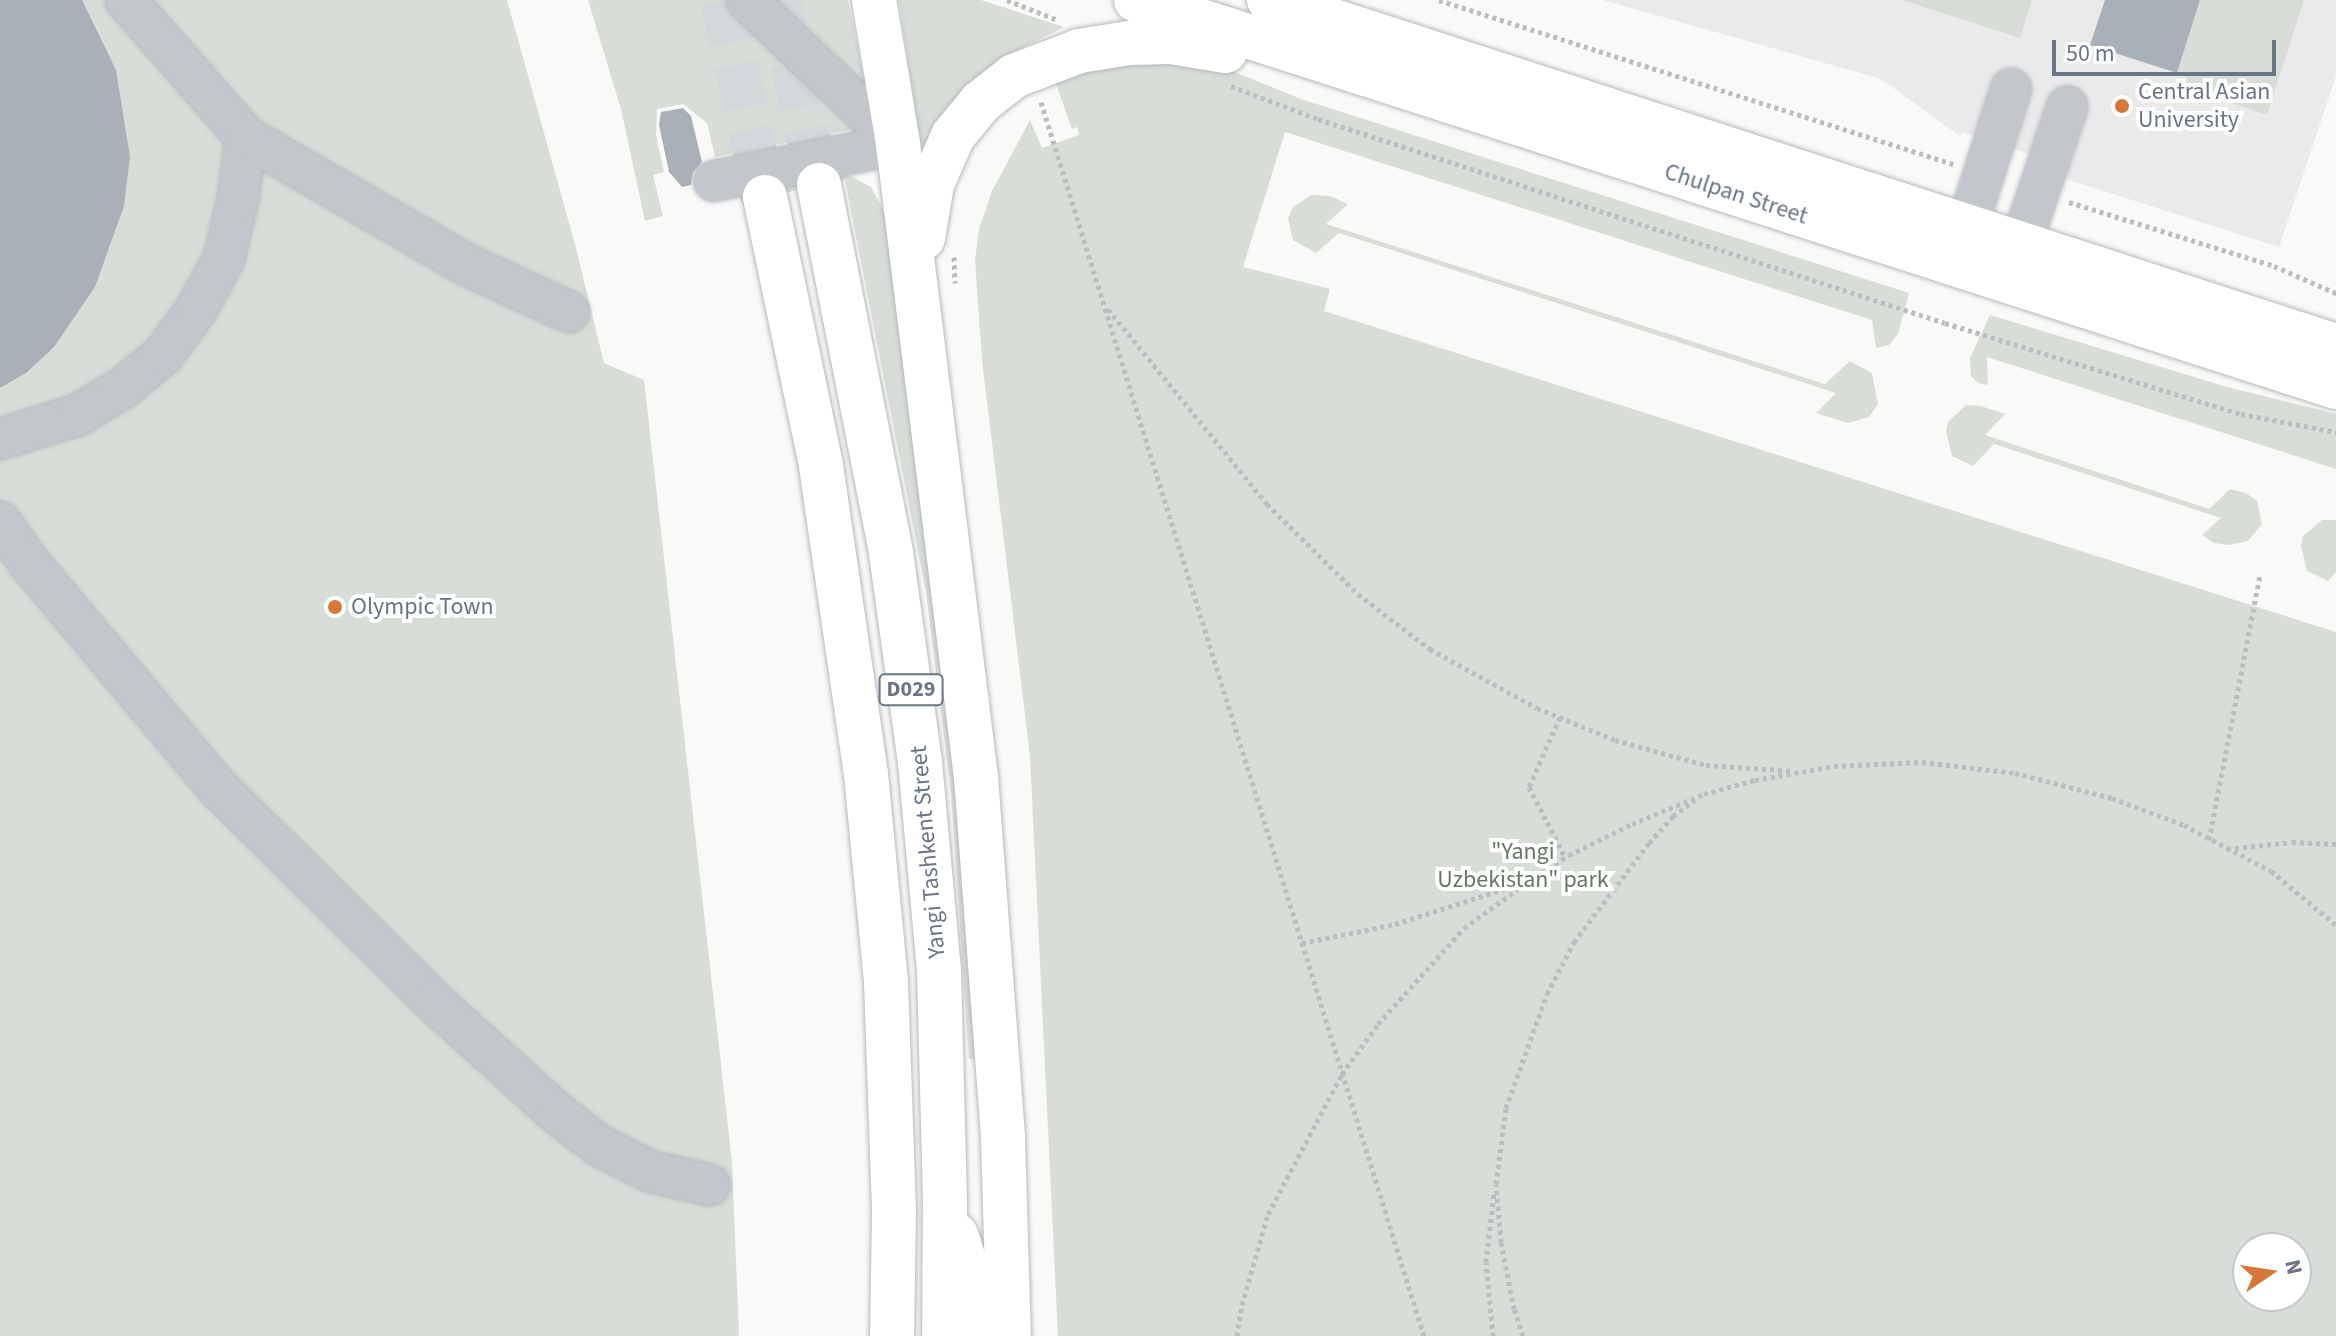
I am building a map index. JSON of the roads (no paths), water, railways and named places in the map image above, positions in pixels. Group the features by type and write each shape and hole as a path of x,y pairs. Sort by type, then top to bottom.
{"main road":[{"path":"874,0 898,144 967,696 984,872 1003,1139 1009,1336"},
{"name":"Chulpan Street","path":"1136,0 1504,117 1965,248 2021,244 2336,346"},
{"name":"Chulpan Street","path":"1269,0 1965,248 2336,387"},
{"path":"923,341 923,236 932,184 941,160 953,136 981,102 1014,76 1050,60 1105,46 1171,42 1223,51 1288,70 1504,117"},
{"name":"Yangi Tashkent Street","path":"819,185 873,450 916,732 939,972 945,1203 944,1336"},
{"name":"D029","path":"765,197 821,466 866,774 886,981 894,1212 892,1336"},
{"path":"945,1203 989,1336"}],"lane":[{"path":"126,0 246,137 467,265 569,312"},
{"path":"747,0 898,144"},
{"path":"1965,248 2011,89"},
{"path":"2021,244 2067,107"},
{"path":"0,439 78,415 123,388 163,355 196,310 224,259 238,199 246,137"},
{"path":"714,181 898,144"},
{"path":"0,522 30,564 218,788 433,1001 558,1114 600,1146 649,1171 709,1185"}],"tunnel":[{"path":"722,0 765,197"},
{"path":"778,0 819,185"}],"place":[{"name":"Central Asian University","path":"2122,106"},
{"name":"Olympic Town","path":"335,607"}],"park label":[{"name":"\"Yangi Uzbekistan\" park","path":"1523,866"}]}
